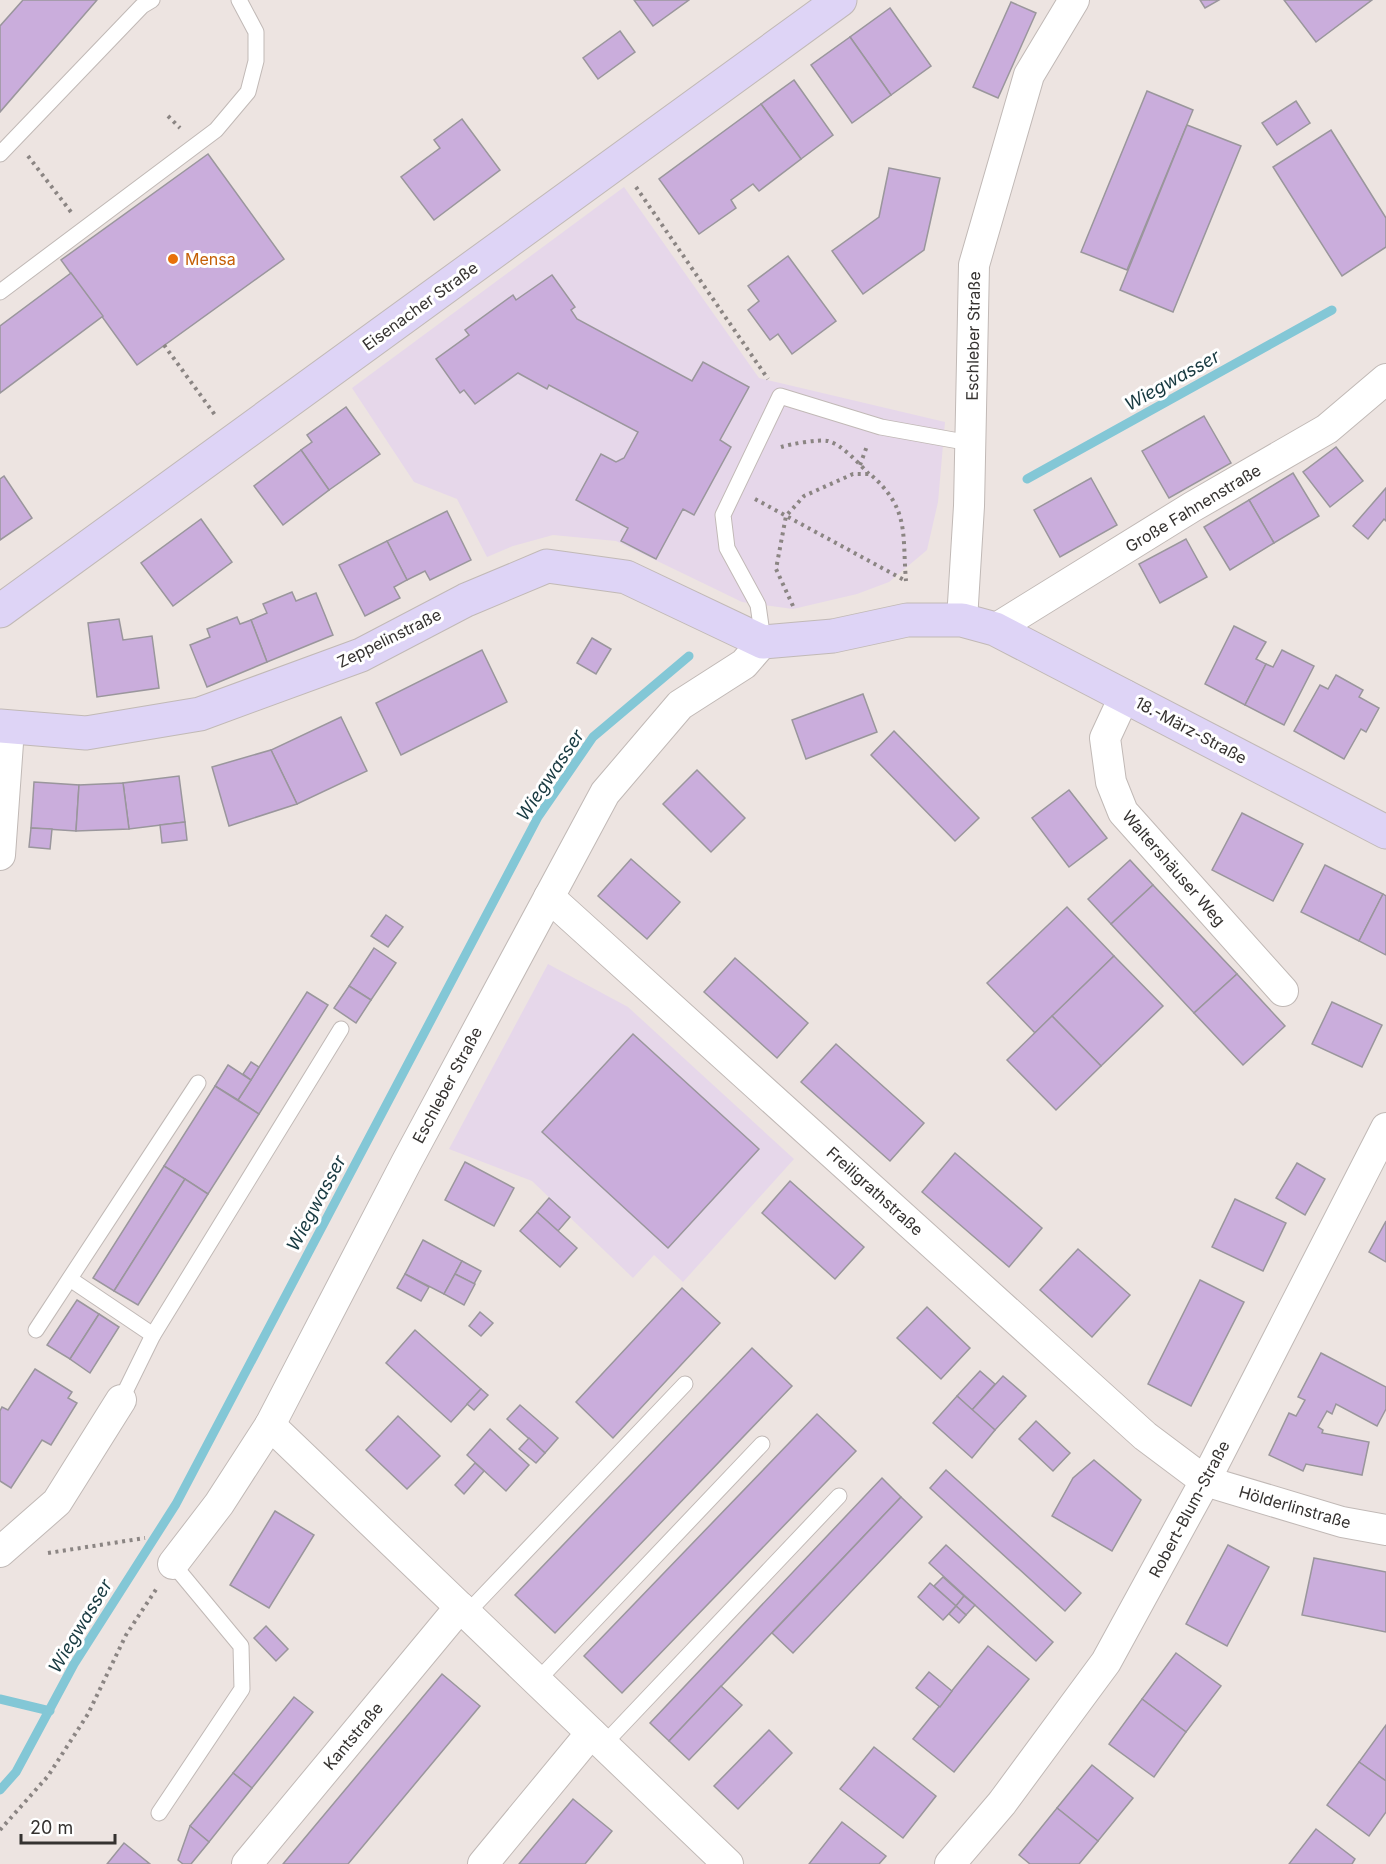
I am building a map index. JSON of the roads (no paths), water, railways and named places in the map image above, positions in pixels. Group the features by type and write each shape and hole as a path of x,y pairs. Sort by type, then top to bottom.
{"street":[{"name":"Eisenacher Straße","path":"0,611 840,0"},
{"name":"Eschleber Straße","path":"962,620 969,506 974,264 1029,75 1074,0"},
{"name":"Große Fahnenstraße","path":"995,629 1192,507 1328,429 1386,379"},
{"name":"Zeppelinstraße","path":"5,727 86,733 200,714 361,655 466,600 547,566 626,577 763,642"},
{"name":"18.-März-Straße","path":"763,642 833,636 907,620 962,620 995,629 1125,694 1386,832"},
{"name":"Eschleber Straße","path":"173,1564 219,1504 270,1425 406,1163 605,793 680,705 744,664 763,642"},
{"name":"Waltershäuser Weg","path":"1125,694 1105,738 1111,782 1123,812 1283,991"},
{"path":"0,855 5,727"},
{"name":"Freiligrathstraße","path":"549,897 1145,1436 1205,1480"},
{"name":"Robert-Blum-Straße","path":"950,1864 1002,1803 1106,1662 1205,1480 1386,1128"},
{"path":"0,1551 57,1502 121,1400"},
{"path":"270,1425 728,1864"},
{"name":"Hölderlinstraße","path":"1205,1480 1342,1522 1386,1530"},
{"name":"Kantstraße","path":"247,1864 463,1611"},
{"path":"483,1864 597,1739"}],"lane":[{"path":"0,154 142,6 152,0"},
{"path":"0,292 216,130 248,92 256,61 256,32 239,0"},
{"path":"763,642 758,605 728,548 723,514 780,396 881,427 970,443"},
{"path":"121,1400 153,1335 341,1029"},
{"path":"36,1330 198,1083"},
{"path":"70,1279 153,1335"},
{"path":"463,1611 686,1384"},
{"path":"537,1681 762,1444"},
{"path":"597,1739 839,1496"},
{"path":"159,1813 242,1689 242,1646 173,1564"}],"waterway":[{"name":"Wiegwasser","path":"1027,479 1332,310"},
{"name":"Wiegwasser","path":"0,1790 16,1772 74,1664 176,1504 538,817 593,737 689,656"},
{"path":"0,1699 50,1711"}],"place":[{"name":"Mensa","path":"173,259"}]}
